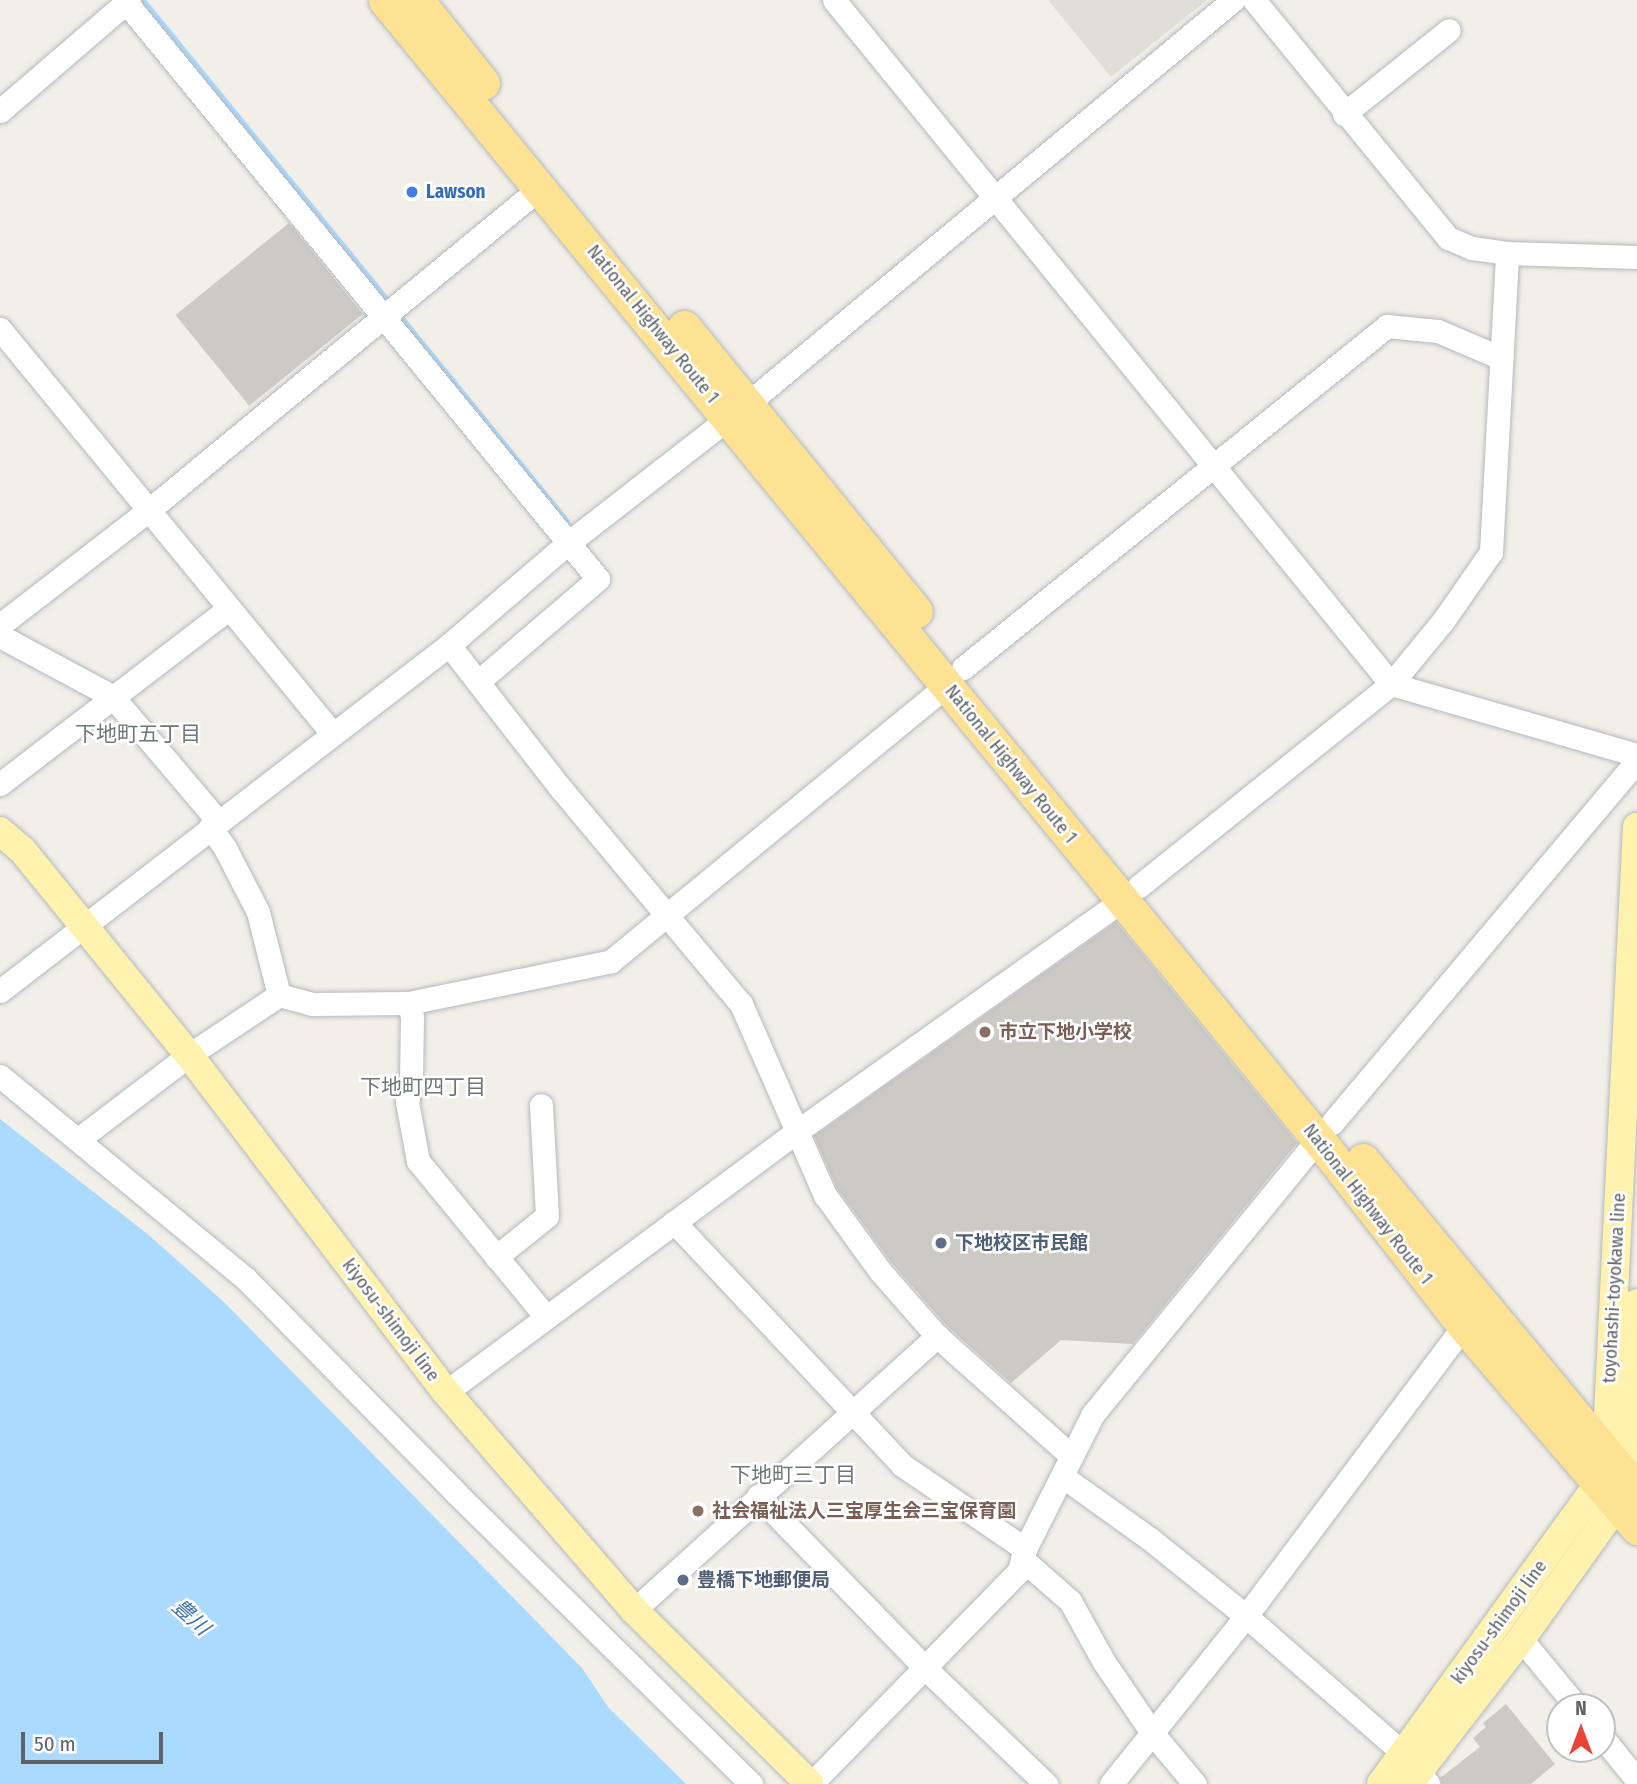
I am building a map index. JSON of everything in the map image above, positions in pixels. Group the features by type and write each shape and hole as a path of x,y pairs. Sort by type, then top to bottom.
{"highway":[{"name":"National Highway Route 1","path":"385,0 541,187 738,410"},
{"name":"National Highway Route 1","path":"417,0 558,176 738,410 1620,1490"},
{"name":"National Highway Route 1","path":"1325,1131 1464,1326 1620,1490"}],"main road":[{"name":"toyohashi-toyokawa line","path":"1620,1490 1637,827"},
{"name":"kiyosu-shimoji line","path":"0,831 23,851 189,1055 446,1392 634,1610 811,1784"},
{"name":"toyohashi-toyokawa line","path":"1620,1490 1637,1303"},
{"name":"kiyosu-shimoji line","path":"1381,1784 1415,1773 1521,1639 1620,1490"},
{"name":"kiyosu-shimoji line","path":"1415,1773 1620,1490"}],"street":[{"path":"811,1784 1019,1571 1024,1554 1093,1414 1637,758 1391,684 834,0"},
{"path":"0,991 449,645 568,543 738,410 1233,0"},
{"path":"1254,0 1344,114 1448,238 1472,248 1507,253 1637,257"},
{"path":"0,111 126,1 388,310 598,579 478,682"},
{"path":"1344,114 1449,30"},
{"path":"0,625 149,510 388,310 541,187"},
{"path":"446,1392 796,1132 1131,893 1391,684 1443,621 1491,552 1507,253"},
{"path":"79,1138 189,1055 279,995 312,1004 409,1003 611,961 955,676 1387,326 1438,331 1501,358"},
{"path":"0,329 332,733"},
{"path":"0,784 229,608"},
{"path":"0,636 112,696 214,824 258,912 279,995"},
{"path":"449,645 562,790 741,1004 825,1195 880,1271 937,1336 1066,1466 1245,1616 1415,1773"},
{"path":"409,1003 412,1017 411,1083 407,1102 418,1161 546,1317"},
{"path":"0,1076 79,1138 245,1278 445,1482 751,1784"},
{"path":"496,1256 547,1216 541,1105"},
{"path":"674,1222 852,1415 902,1465 1024,1554 1070,1601 1104,1662 1153,1734 1195,1784"},
{"path":"1111,1784 1245,1616 1464,1326"},
{"path":"634,1610 937,1336"},
{"path":"758,1496 925,1668 1046,1784"},
{"path":"1521,1639 1565,1693"},
{"path":"1616,1754 1637,1780"}],"shaded area":[{"path":"1048,0 1207,0 1111,77"}],"water":[{"name":"豊川","path":"0,1119 150,1236 226,1304 582,1668 608,1707 686,1784 0,1784"}],"building":[{"path":"289,223 363,314 249,406 176,315"},
{"path":"1116,922 1297,1143 1133,1344 1061,1340 1011,1383 947,1326 891,1262 837,1188 814,1136"},
{"path":"1506,1704 1546,1753 1546,1763 1555,1764 1531,1784 1442,1784 1440,1778 1480,1747 1473,1738 1486,1727 1483,1723"}],"waterway":[{"path":"143,0 391,304"},
{"path":"397,312 567,521"}],"place":[{"name":"Lawson","path":"412,192"},
{"name":"市立下地小学校","path":"985,1032"},
{"name":"下地校区市民館","path":"941,1243"},
{"name":"社会福祉法人三宝厚生会三宝保育園","path":"698,1511"},
{"name":"豊橋下地郵便局","path":"683,1580"}],"district":[{"name":"下地町五丁目","path":"138,734"},
{"name":"下地町四丁目","path":"423,1087"},
{"name":"下地町三丁目","path":"793,1475"}]}
